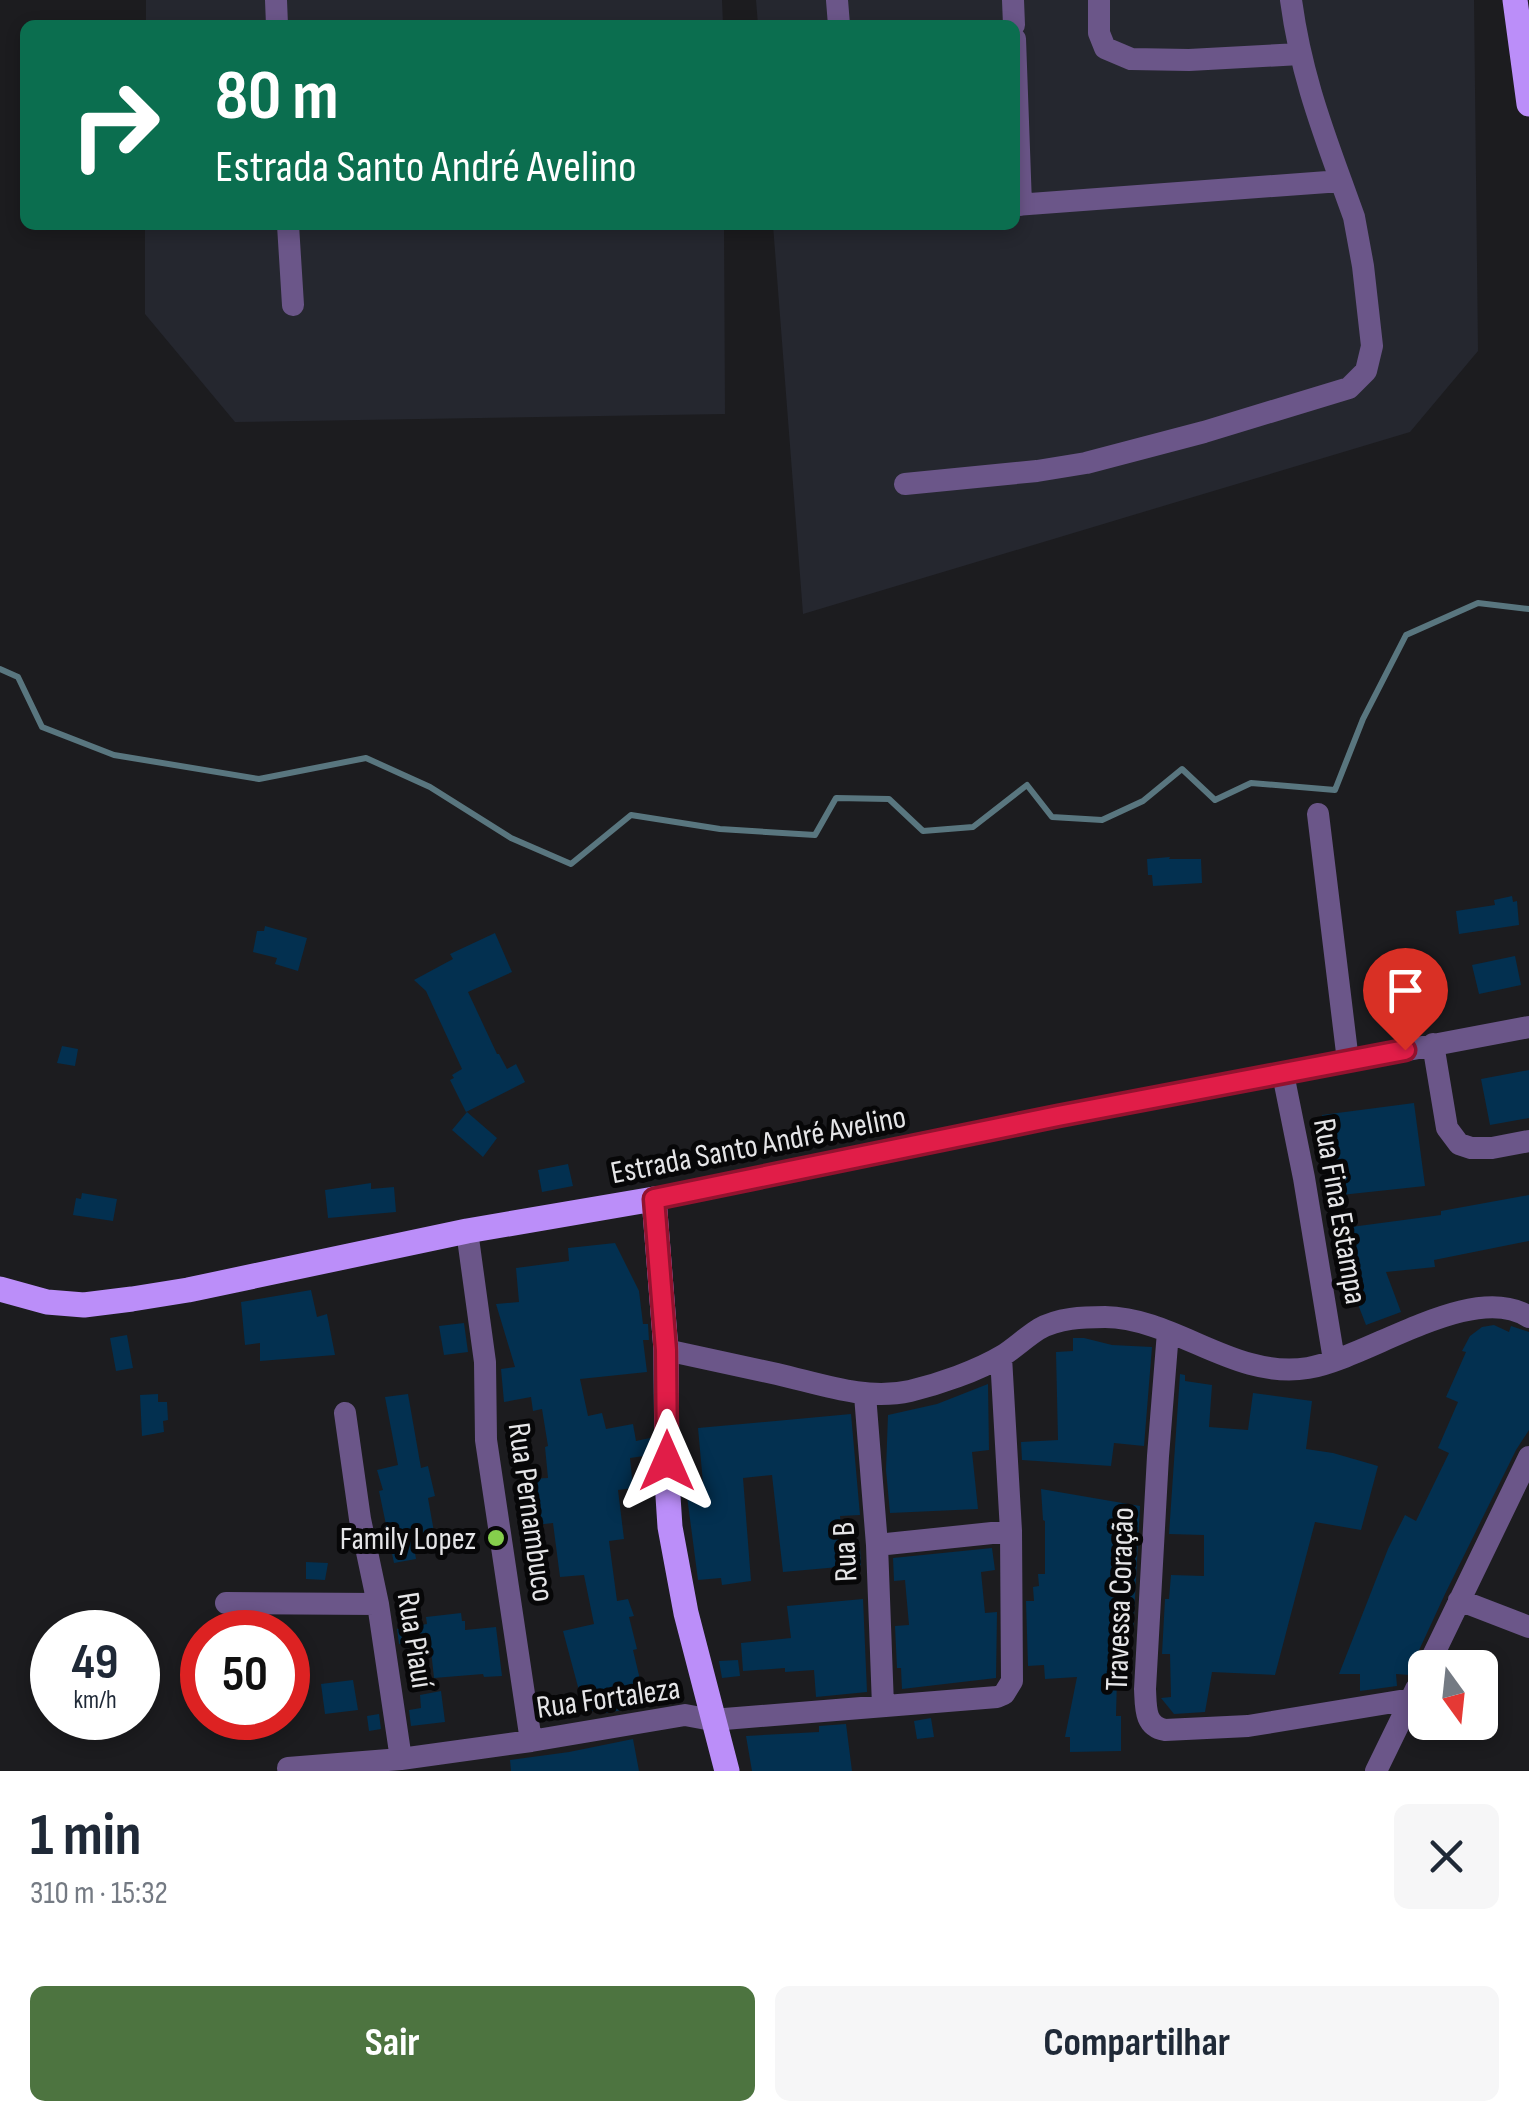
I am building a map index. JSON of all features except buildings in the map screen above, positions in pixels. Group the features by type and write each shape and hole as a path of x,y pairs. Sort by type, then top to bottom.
{"main road":[{"path":"1515,0 1529,104"},
{"path":"654,1199 666,1350 670,1526 686,1613 727,1771"},
{"name":"Estrada Santo André Avelino","path":"0,1289 47,1302 84,1306 188,1290 467,1231 654,1199"}],"street":[{"path":"1099,0 1099,33 1104,48 1130,58 1189,60 1300,54"},
{"path":"905,484 1086,463 1349,388 1366,371 1372,346 1354,217 1312,103 1291,0"},
{"path":"1020,205 1342,181"},
{"path":"288,230 293,305"},
{"path":"1318,814 1348,1061"},
{"name":"Estrada Santo André Avelino","path":"654,1199 1058,1116 1529,1027"},
{"path":"1433,1044 1446,1128 1460,1144 1492,1148 1529,1140"},
{"name":"Rua Fina Estampa","path":"1283,1074 1334,1360"},
{"name":"Rua Pernambuco","path":"467,1231 485,1362 486,1440 531,1741"},
{"path":"666,1350 864,1395 928,1386 1001,1357 1042,1327 1071,1318 1130,1318 1242,1362 1278,1370 1308,1368 1334,1360 1458,1311 1492,1306 1518,1310 1529,1317"},
{"name":"Travessa Coração","path":"1168,1332 1145,1688 1150,1723 1166,1730 1248,1726 1408,1700"},
{"path":"877,1545 1010,1531 1001,1357"},
{"name":"Rua B","path":"864,1395 877,1545 883,1706"},
{"name":"Rua Piauí","path":"345,1414 401,1758"},
{"path":"1435,1650 1529,1458"},
{"name":"Rua Fortaleza","path":"288,1768 531,1741 685,1715 712,1720 996,1698 1012,1682 1010,1531"},
{"path":"1459,1600 1529,1627"},
{"path":"226,1602 378,1604"},
{"path":"1376,1771 1408,1707"}],"shaded area":[{"path":"146,0 722,0 723,20 146,20"},
{"path":"756,0 1474,0 1478,351 1410,432 803,614 773,230 1020,230 1020,20 758,20"},
{"path":"145,230 724,230 725,414 235,422 145,314"}],"waterway":[{"path":"0,669 18,677 42,727 114,755 259,779 366,758 430,787 511,838 571,864 631,815 720,829 815,835 836,798 889,799 923,831 973,827 1027,785 1052,817 1102,820 1143,801 1182,769 1215,800 1251,783 1335,790 1363,719 1406,635 1478,603 1529,609"}],"place":[{"name":"Family Lopez","path":"496,1538"}],"route":[{"path":"667,1461 666,1350 654,1199 1405,1050"}]}
